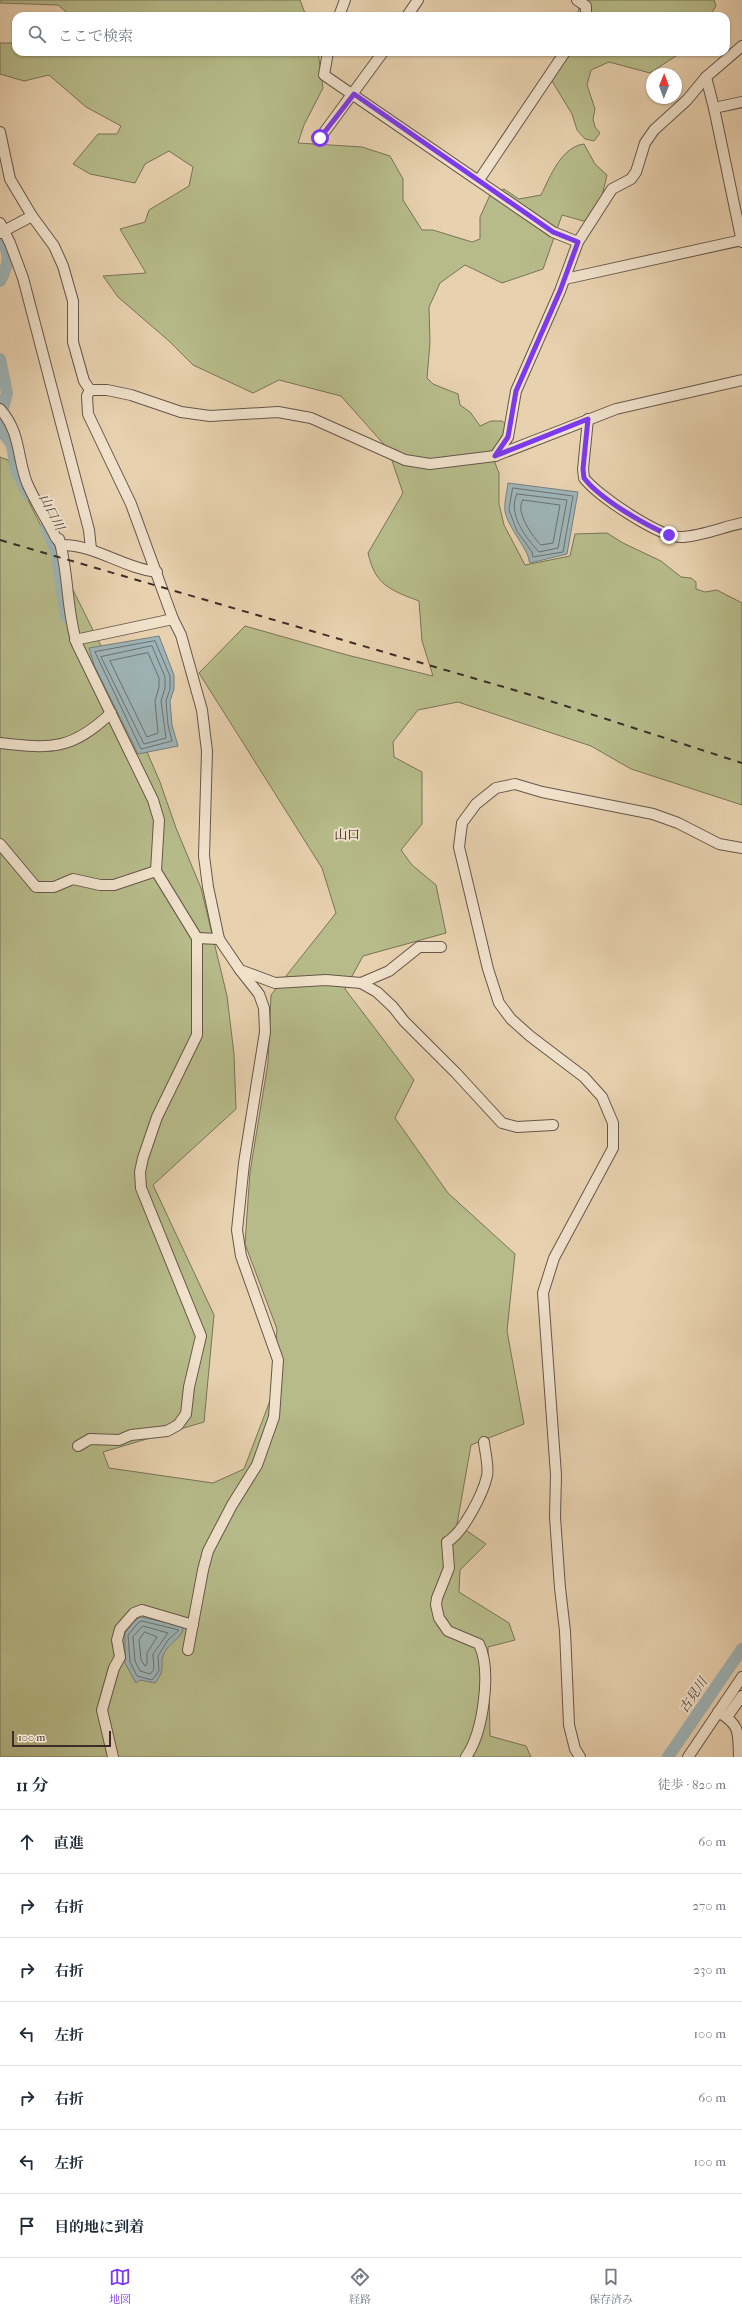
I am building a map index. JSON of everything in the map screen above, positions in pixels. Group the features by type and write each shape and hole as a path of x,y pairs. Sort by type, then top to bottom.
{"street":[{"path":"340,12 345,0"},
{"path":"410,12 418,0"},
{"path":"577,0 586,6 586,12"},
{"path":"495,456 508,437 516,391 565,279 578,242 612,189 631,179 636,172 645,143 654,130 687,100 706,77 742,46"},
{"path":"327,56 324,76 354,94 553,232 578,242"},
{"path":"320,138 354,94 380,56"},
{"path":"479,180 563,56"},
{"path":"565,279 742,240 706,77"},
{"path":"714,108 742,102"},
{"path":"0,132 10,179 32,216 54,246 63,266 73,301 73,342 84,382 90,390"},
{"path":"32,216 1,229 10,243 23,278 89,530 91,549"},
{"path":"90,390 107,390 131,395 181,412 210,416 278,412 311,418 405,460 416,463 430,464 495,456 616,409 742,380"},
{"path":"90,390 87,396 88,414 131,504 173,619 181,635 202,710 207,751 204,856 208,887 219,939 240,970 259,994 264,1008 266,1032 245,1156 237,1230 241,1256 278,1360 277,1395 274,1417 257,1465 232,1505 208,1551 188,1650"},
{"path":"2,411 19,447 26,481 56,538 59,539 62,545 78,545 136,568 157,572"},
{"path":"588,419 583,469 584,478 601,494 645,523 669,535 682,537 742,523"},
{"path":"59,539 71,624 76,640 88,670 112,713 147,785 159,820 156,871 197,938 197,1034 159,1111 140,1172 141,1188 201,1336 189,1387 186,1414 178,1425 167,1431 131,1435 118,1440 90,1440 78,1446"},
{"path":"76,640 173,619"},
{"path":"0,743 43,748 68,744 92,731 112,713"},
{"path":"580,1757 575,1749 569,1725 565,1631 556,1525 556,1475 544,1328 543,1293 554,1258 613,1148 613,1123 602,1097 584,1077 530,1036 511,1019 499,1003 488,970 459,847 462,823 476,804 496,788 515,784 542,792 653,814 678,823 719,844 742,848"},
{"path":"0,844 36,887 54,887 73,878 100,885 114,885 156,871"},
{"path":"197,938 219,939"},
{"path":"361,983 389,971 419,947 441,947"},
{"path":"240,970 275,983 326,980 361,983 377,992 393,1007 404,1021 456,1073 502,1123 517,1127 552,1125"},
{"path":"466,1757 478,1734 485,1682 484,1654 479,1644 448,1631 443,1627 436,1605 449,1568 447,1542 453,1539 466,1522 487,1475 484,1442"},
{"path":"113,1757 102,1710 114,1668 120,1657 117,1640 120,1629 134,1613 142,1610 193,1625"},
{"path":"723,1715 742,1677"},
{"path":"688,1757 723,1715 742,1696"},
{"path":"723,1715 734,1723 738,1731 739,1757"}],"green space":[{"path":"0,0 300,0 304,12 66,12 58,5 0,3"},
{"path":"581,0 714,0 716,6 712,12 578,12"},
{"path":"0,43 12,43 12,56 319,56 323,88 304,125 298,143 362,147 390,156 403,179 403,200 422,230 433,230 472,242 480,239 480,217 490,195 504,189 519,199 541,195 557,164 576,146 584,144 595,164 607,175 602,196 587,222 562,215 543,269 502,283 465,265 440,283 429,307 430,343 427,378 433,384 458,394 460,405 470,412 480,426 491,421 502,421 508,426 506,436 492,455 499,473 499,504 504,525 525,565 570,556 575,534 607,533 623,543 661,561 681,577 691,578 696,582 696,589 705,592 717,590 742,603 742,805 631,769 591,746 458,702 418,710 393,742 394,757 422,772 422,824 401,850 412,865 436,885 446,933 363,956 345,989 414,1080 395,1118 448,1193 515,1254 507,1331 524,1424 471,1445 457,1524 486,1544 460,1570 459,1592 509,1623 515,1640 488,1647 490,1736 526,1746 531,1757 0,1757 0,457 8,460 103,650 160,782 176,828 201,888 227,996 234,1054 236,1109 153,1185 214,1315 204,1422 103,1452 109,1468 213,1483 244,1469 271,1398 277,1329 245,1244 250,1172 268,1063 271,995 336,913 322,868 199,673 245,626 347,655 433,676 422,641 419,601 385,585 375,572 368,553 403,493 388,449 341,396 279,380 253,393 193,365 169,341 118,297 103,276 146,273 120,229 145,222 149,210 189,186 193,167 169,151 145,164 135,183 90,174 73,164 98,134 117,134 121,126 86,107 49,75 24,81 0,74"},
{"path":"556,56 676,56 658,68 646,68 646,72 609,62 591,70 587,85 595,109 593,119 595,127 600,133 594,141 585,139 577,130 572,114 549,76 553,60"}],"water":[{"path":"508,483 578,492 567,554 530,563 526,551 510,524 505,511"},
{"path":"159,636 174,675 174,689 170,701 172,725 178,746 138,754 94,665 89,648"},
{"path":"141,1617 183,1626 182,1632 168,1647 163,1655 161,1673 155,1683 140,1680 136,1683 125,1663 125,1633 135,1620"}],"waterway":[{"name":"山口川","path":"0,233 8,257 6,268 0,281"},
{"name":"山口川","path":"0,359 7,393 0,420"},
{"name":"山口川","path":"0,422 4,434 12,445 16,470 29,495"},
{"name":"山口川","path":"46,527 56,551 66,617"},
{"name":"古見川","path":"668,1757 742,1649"}],"railway":[{"path":"0,540 538,697 742,763"}],"district":[{"name":"山口","path":"347,834"}],"route":[{"path":"320,138 354,94 553,232 578,242 560,291 520,379 516,391 508,437 502,448 495,456 516,449 588,419 583,469 584,478 601,494 645,523 669,535"}]}
